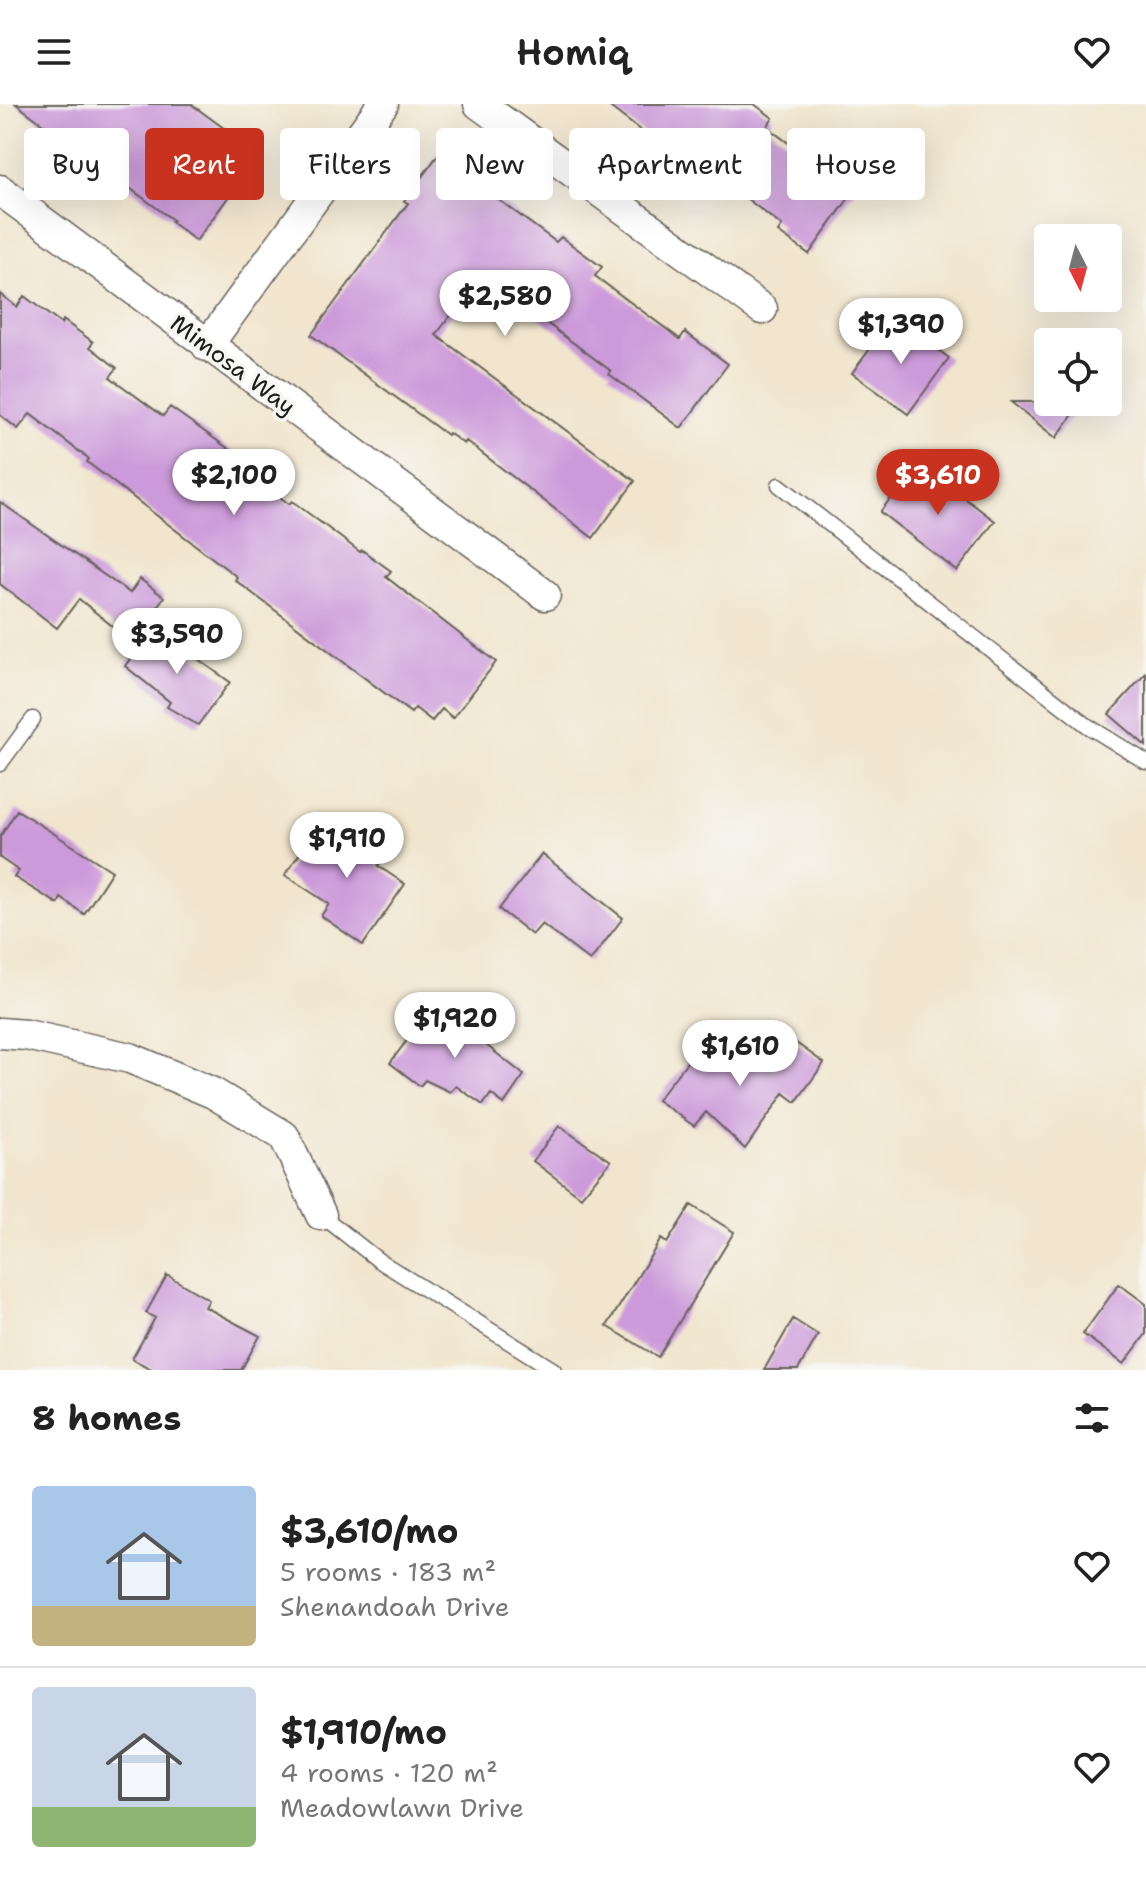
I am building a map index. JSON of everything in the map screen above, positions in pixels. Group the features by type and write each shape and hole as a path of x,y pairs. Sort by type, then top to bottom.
{"street":[{"path":"207,346 383,104"},
{"path":"479,104 762,309"},
{"name":"Mimosa Way","path":"0,190 545,595"},
{"path":"0,1033 26,1035 130,1058 213,1093 284,1136 321,1215"}],"lane":[{"path":"779,485 1088,726 1146,762"},
{"path":"0,764 33,719"},
{"path":"321,1215 378,1260 554,1370"}],"building":[{"path":"16,104 191,104 224,128 145,128 145,199 129,187 129,128 48,128"},
{"path":"606,104 754,104 773,118 768,128 637,128"},
{"path":"771,130 787,142 787,200 847,200 809,254 778,232 782,226 749,200 771,200"},
{"path":"436,158 436,200 499,200 556,242 561,237 602,267 595,276 680,339 685,332 728,364 681,428 609,374 611,371 481,274 436,335 635,481 593,538 466,441 464,444 449,433 447,435 311,335 408,203 405,200 420,200 420,179"},
{"path":"146,200 226,200 196,241 171,222 173,220"},
{"path":"0,294 17,307 24,296 61,324 63,320 93,342 90,347 117,368 110,377 163,416 170,407 240,457 235,463 289,504 292,501 391,571 386,577 496,662 453,718 442,709 432,721 415,708 411,713 235,580 237,577 87,462 89,459 30,414 18,429 0,415"},
{"path":"894,317 949,358 908,414 852,373"},
{"path":"1011,402 1034,402 1034,416 1072,416 1056,438"},
{"path":"918,463 995,521 957,571 880,512"},
{"path":"0,502 130,593 140,579 164,597 132,642 79,599 57,628 0,584"},
{"path":"153,627 230,682 198,725 167,707 170,702 125,666"},
{"path":"1146,673 1146,746 1109,714"},
{"path":"17,810 112,871 84,914 61,898 58,904 14,877 19,871 0,858 0,837"},
{"path":"319,825 343,840 353,826 389,850 378,866 405,884 363,945 321,916 329,904 285,875"},
{"path":"542,854 623,918 590,961 542,924 532,935 499,909"},
{"path":"434,1004 524,1075 504,1104 491,1094 483,1105 456,1086 450,1092 425,1080 420,1086 390,1063"},
{"path":"785,1035 824,1063 796,1102 784,1093 745,1149 706,1112 694,1126 657,1100 695,1052 708,1061 719,1046 761,1069"},
{"path":"559,1126 611,1161 581,1197 533,1161"},
{"path":"691,1205 734,1232 658,1357 607,1326 661,1239 667,1243"},
{"path":"167,1275 209,1300 205,1307 260,1336 241,1370 153,1370 132,1359 155,1318 146,1313"},
{"path":"1119,1284 1146,1304 1146,1334 1124,1364 1083,1334"},
{"path":"793,1319 818,1335 798,1370 764,1370"}]}
